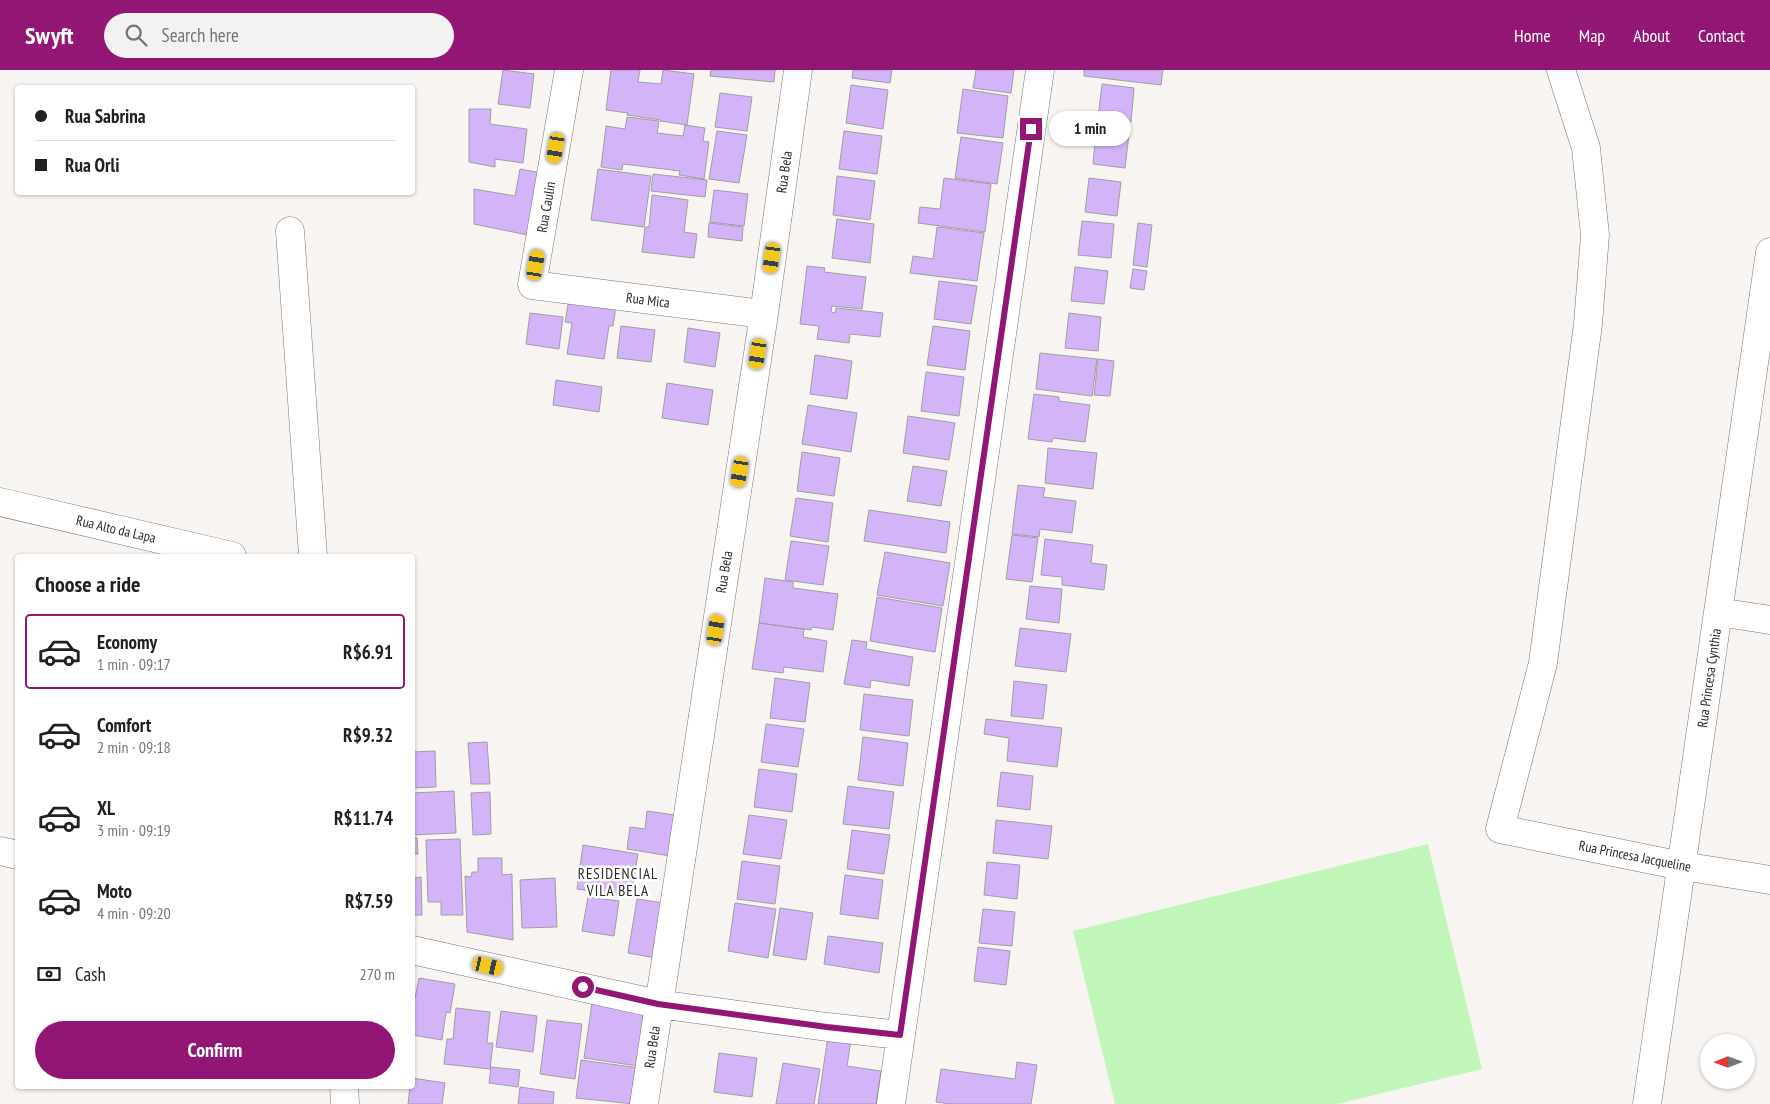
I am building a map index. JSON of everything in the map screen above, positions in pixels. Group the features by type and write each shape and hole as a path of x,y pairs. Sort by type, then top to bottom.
{"street":[{"name":"Rua Caulin","path":"532,285 569,70"},
{"name":"Rua Bela","path":"644,1104 764,314 798,70"},
{"path":"891,1104 1040,70"},
{"name":"Rua Princesa Jacqueline","path":"1561,70 1586,148 1595,235 1588,324 1543,663 1500,829 1682,866 1770,880"},
{"path":"290,231 313,554"},
{"name":"Rua Princesa Cynthia","path":"1647,1104 1718,612 1761,373 1770,252"},
{"name":"Rua Mica","path":"532,285 764,314"},
{"name":"Rua Alto da Lapa","path":"0,502 223,554"},
{"path":"1718,612 1770,620"},
{"path":"0,851 15,854"},
{"path":"415,951 658,1004 900,1035"},
{"path":"344,1089 345,1104"}],"green space":[{"path":"1428,844 1482,1069 1337,1104 1115,1104 1073,931"}],"building":[{"path":"503,70 534,74 530,108 498,104"},
{"path":"611,70 640,70 638,82 661,84 663,70 694,74 687,125 606,110"},
{"path":"711,70 775,70 774,82 710,76"},
{"path":"853,70 892,70 890,83 852,78"},
{"path":"976,70 1014,70 1011,93 973,88"},
{"path":"1084,70 1163,70 1161,85 1084,76"},
{"path":"1102,84 1134,88 1131,122 1098,118"},
{"path":"851,85 888,90 883,129 846,123"},
{"path":"963,89 1008,96 1003,138 957,133"},
{"path":"720,93 752,97 747,131 715,127"},
{"path":"469,109 491,109 490,124 527,129 523,163 495,159 495,167 469,162"},
{"path":"627,117 659,121 657,133 683,136 685,125 705,128 703,141 709,142 704,179 679,175 680,171 623,164 622,170 601,167 606,126 625,129"},
{"path":"717,131 747,135 739,183 709,179"},
{"path":"844,131 882,136 877,174 839,169"},
{"path":"1096,131 1129,134 1125,168 1093,164"},
{"path":"961,137 1003,143 997,184 955,178"},
{"path":"520,169 547,174 537,237 474,224 474,189 515,196"},
{"path":"598,169 651,176 644,227 591,220"},
{"path":"653,174 707,180 705,197 651,191"},
{"path":"837,176 875,181 870,220 833,215"},
{"path":"944,178 991,184 985,232 918,223 920,207 940,209"},
{"path":"1089,178 1121,182 1117,216 1085,212"},
{"path":"714,190 748,194 744,226 710,222"},
{"path":"652,195 688,200 684,232 697,234 694,258 642,252 645,227 649,227"},
{"path":"837,219 874,224 870,263 832,258"},
{"path":"1082,221 1114,224 1111,258 1078,255"},
{"path":"709,223 743,227 742,241 708,237"},
{"path":"1138,223 1152,225 1147,267 1133,265"},
{"path":"937,227 984,233 977,281 910,273 913,256 933,259"},
{"path":"807,266 825,268 824,272 866,277 862,309 832,306 831,312 835,313 836,308 883,313 880,337 850,334 849,343 817,339 819,326 800,324"},
{"path":"1075,267 1108,271 1104,304 1071,301"},
{"path":"1133,269 1147,271 1144,290 1130,288"},
{"path":"939,281 977,286 971,324 934,319"},
{"path":"570,293 617,300 613,326 609,326 604,359 567,354 572,323 565,322"},
{"path":"530,313 563,317 559,349 526,344"},
{"path":"1069,313 1101,317 1098,351 1065,348"},
{"path":"621,326 655,330 651,362 617,358"},
{"path":"933,326 970,331 965,370 927,365"},
{"path":"688,328 720,333 715,367 684,362"},
{"path":"1040,353 1097,359 1092,396 1036,389"},
{"path":"815,355 852,361 847,399 810,394"},
{"path":"1098,359 1114,361 1110,396 1094,395"},
{"path":"926,372 964,377 959,416 921,411"},
{"path":"556,380 602,387 599,412 553,405"},
{"path":"667,383 713,390 708,425 662,418"},
{"path":"1034,394 1059,397 1059,401 1090,405 1085,442 1053,438 1052,442 1028,439"},
{"path":"808,405 857,413 851,452 802,444"},
{"path":"908,416 955,423 949,460 903,453"},
{"path":"1048,448 1097,453 1093,489 1045,483"},
{"path":"802,452 840,458 834,496 797,491"},
{"path":"913,466 947,471 941,506 907,501"},
{"path":"1018,485 1045,488 1043,497 1076,501 1072,533 1040,529 1039,537 1012,534"},
{"path":"796,498 833,503 828,542 790,536"},
{"path":"869,510 950,522 946,553 864,541"},
{"path":"1012,535 1038,538 1032,582 1006,579"},
{"path":"1045,539 1093,545 1091,563 1107,565 1104,590 1062,585 1062,577 1041,575"},
{"path":"791,541 829,546 823,585 785,580"},
{"path":"885,552 950,563 943,606 877,595"},
{"path":"765,578 793,582 793,588 838,594 833,630 812,627 811,630 759,623"},
{"path":"1030,586 1062,589 1059,623 1026,619"},
{"path":"877,597 942,608 935,652 870,641"},
{"path":"759,623 804,629 803,637 827,641 823,672 784,667 783,673 752,669"},
{"path":"1020,628 1071,634 1066,672 1015,666"},
{"path":"852,640 867,642 866,649 913,657 909,686 871,680 870,688 844,684"},
{"path":"775,678 810,683 805,722 770,718"},
{"path":"1014,681 1047,685 1043,719 1011,716"},
{"path":"864,694 913,700 909,736 860,730"},
{"path":"986,719 1062,728 1057,767 1007,761 1009,738 984,734"},
{"path":"766,724 804,729 798,767 761,762"},
{"path":"863,737 908,743 903,786 858,780"},
{"path":"487,742 490,784 471,784 468,743"},
{"path":"435,751 436,787 415,788 415,752"},
{"path":"759,769 797,774 792,812 754,807"},
{"path":"1001,772 1033,776 1030,810 997,806"},
{"path":"848,786 894,792 889,829 843,824"},
{"path":"454,791 456,833 415,835 415,793"},
{"path":"490,792 491,834 473,835 471,793"},
{"path":"647,811 675,815 670,856 627,849 630,827 645,829"},
{"path":"749,815 787,820 781,859 743,854"},
{"path":"996,820 1052,826 1048,859 993,853"},
{"path":"852,830 890,835 884,874 847,869"},
{"path":"415,838 417,838 418,854 415,854"},
{"path":"460,839 463,915 441,915 441,902 428,902 426,840"},
{"path":"583,845 638,854 631,897 577,889"},
{"path":"478,858 502,858 502,875 512,874 513,940 467,932 465,876 471,877 472,872 478,872"},
{"path":"742,861 780,866 775,904 737,899"},
{"path":"987,862 1020,865 1017,899 984,895"},
{"path":"845,875 883,880 878,919 840,914"},
{"path":"421,877 422,915 415,915 415,878"},
{"path":"555,878 557,927 522,928 520,880"},
{"path":"588,897 619,901 614,936 582,931"},
{"path":"637,899 664,903 656,958 628,953"},
{"path":"735,903 776,909 768,958 728,951"},
{"path":"780,908 813,913 806,960 773,955"},
{"path":"983,909 1015,912 1012,946 979,943"},
{"path":"828,936 883,943 879,973 824,964"},
{"path":"978,947 1010,951 1006,985 974,981"},
{"path":"419,978 455,984 450,1013 446,1012 442,1040 415,1036 415,998"},
{"path":"592,1003 646,1011 638,1066 584,1058"},
{"path":"456,1008 490,1012 487,1043 493,1043 490,1069 444,1064 447,1039 453,1039"},
{"path":"501,1011 537,1016 533,1052 496,1047"},
{"path":"547,1020 582,1024 575,1079 540,1074"},
{"path":"828,1036 851,1040 847,1066 881,1071 876,1104 818,1104"},
{"path":"719,1053 757,1058 752,1097 714,1092"},
{"path":"581,1060 639,1068 634,1104 576,1098"},
{"path":"1017,1062 1037,1065 1031,1104 951,1104 936,1102 941,1069 1015,1079"},
{"path":"783,1063 820,1069 814,1104 776,1104"},
{"path":"491,1067 520,1070 518,1087 489,1083"},
{"path":"415,1078 445,1083 442,1104 408,1104 410,1089 415,1089"},
{"path":"520,1087 554,1092 553,1104 518,1104"}],"district":[{"name":"RESIDENCIAL VILA BELA","path":"618,882"}],"route":[{"path":"583,987 658,1004 900,1035 1031,129"}]}
